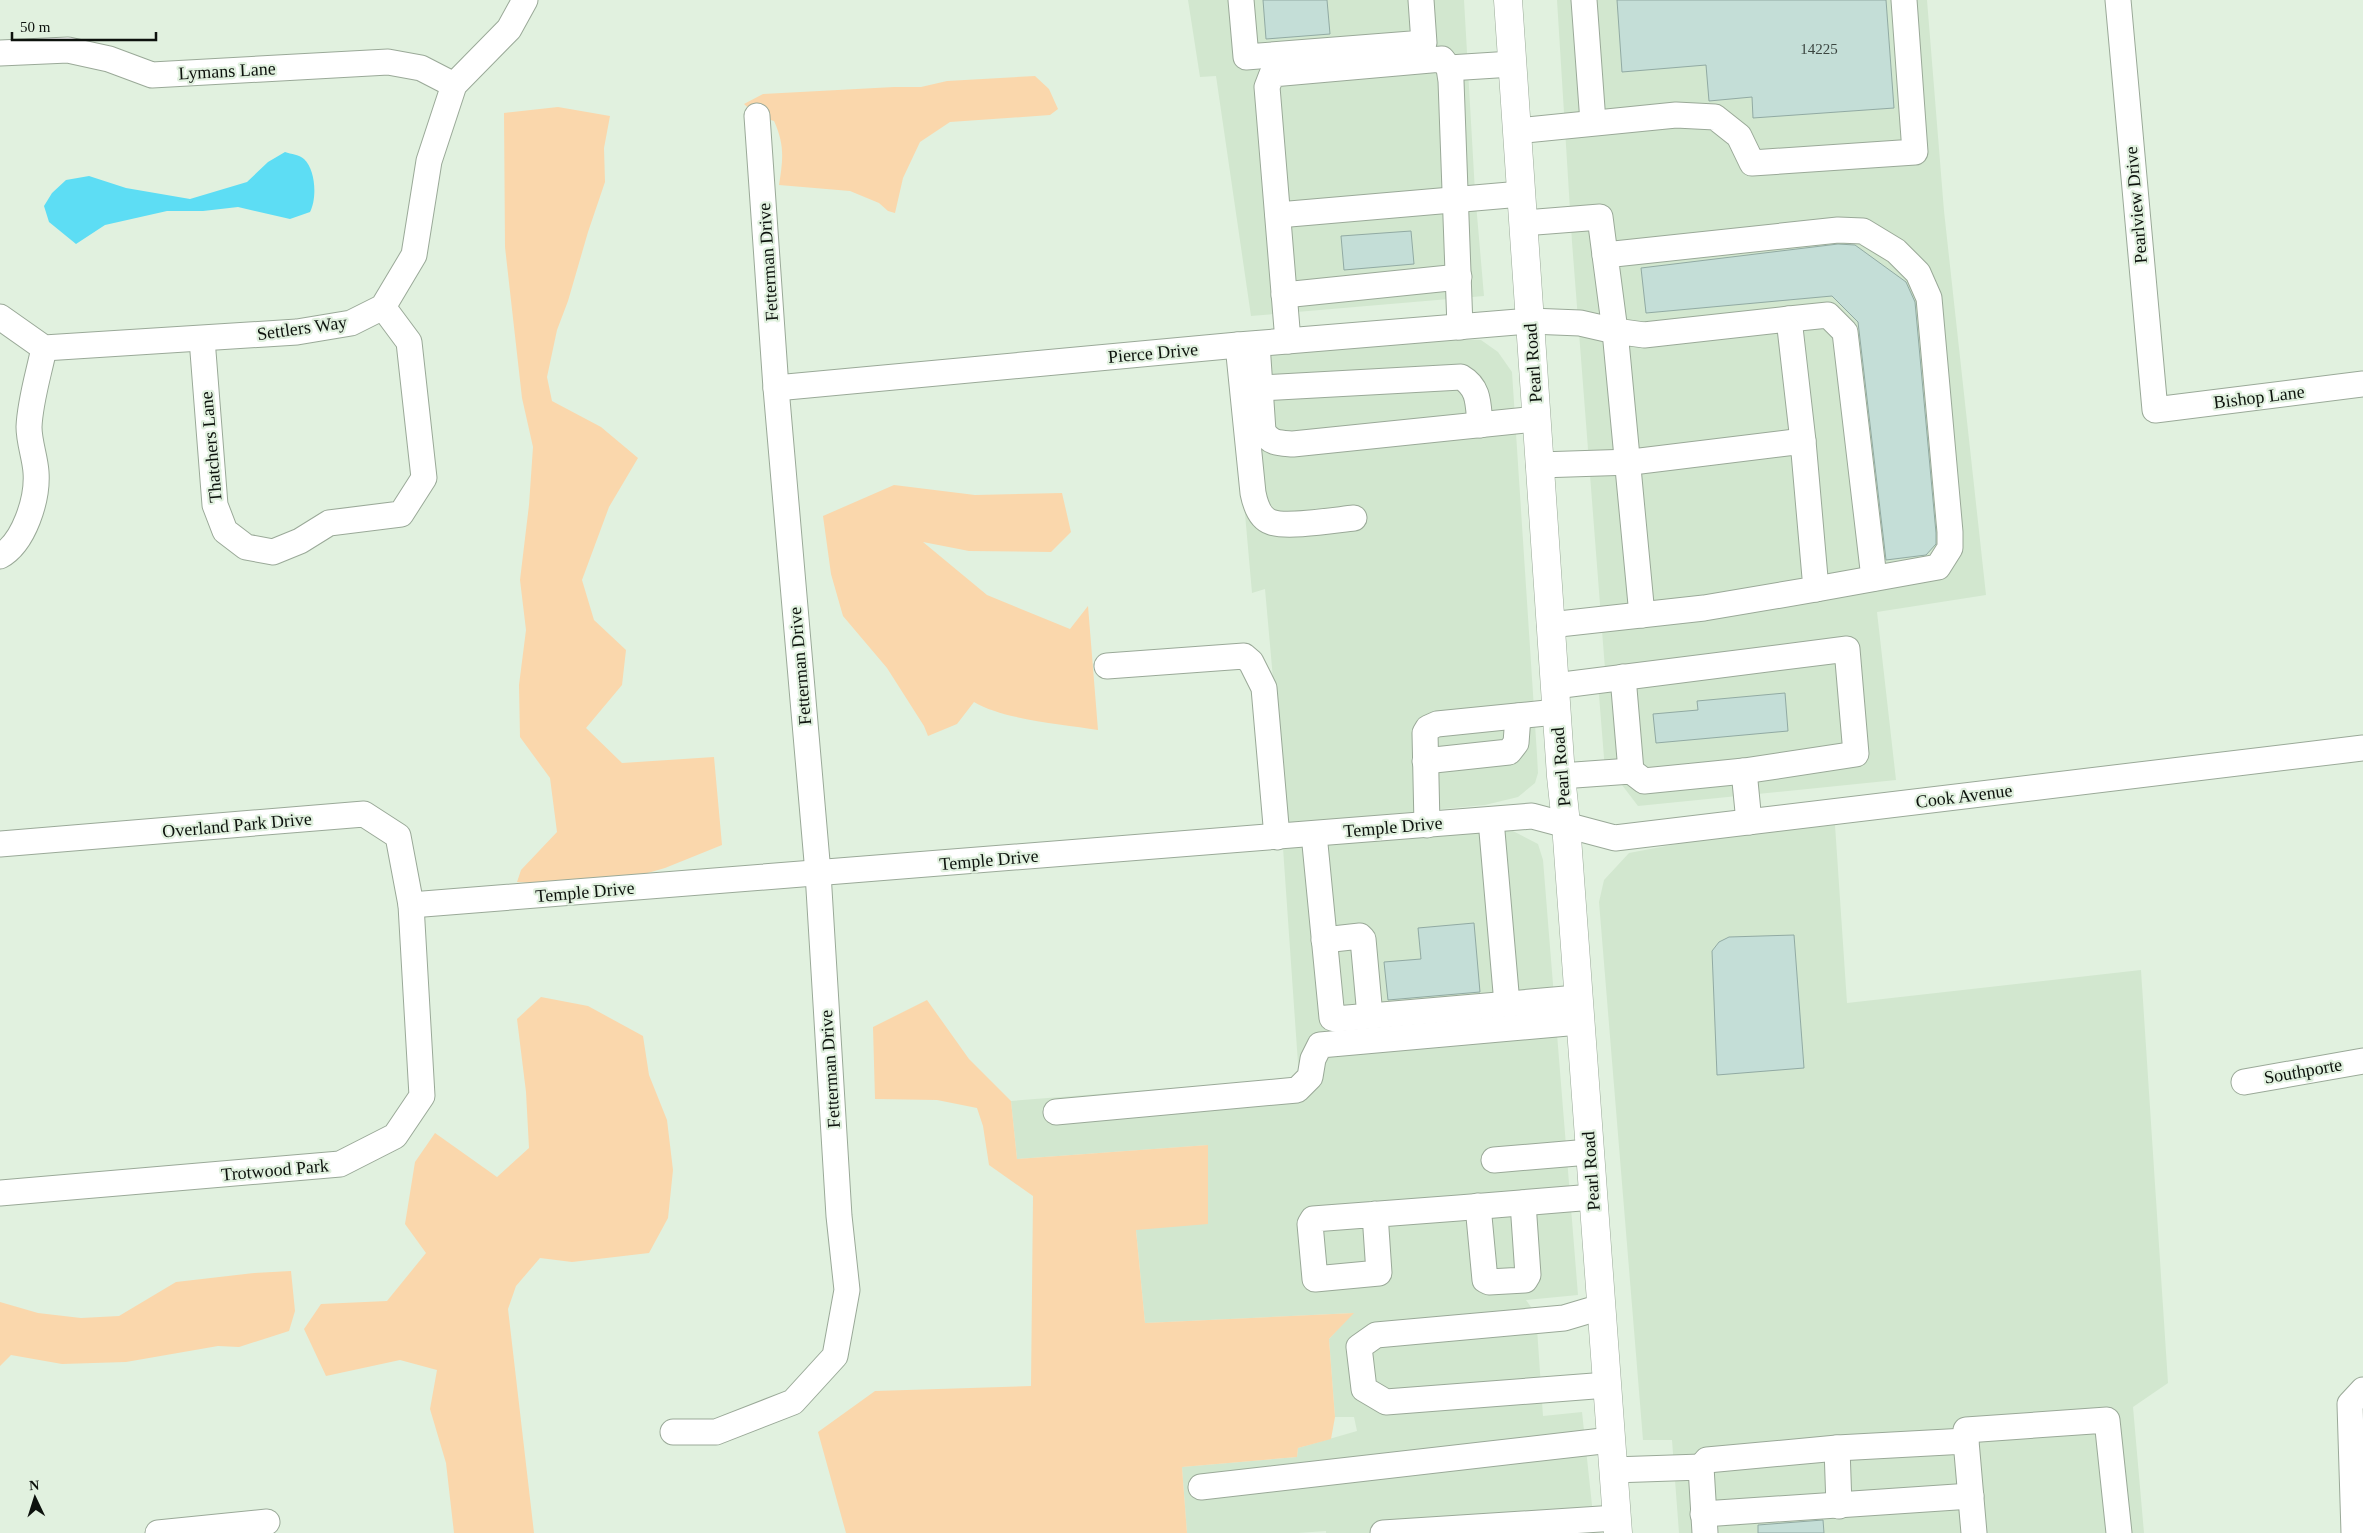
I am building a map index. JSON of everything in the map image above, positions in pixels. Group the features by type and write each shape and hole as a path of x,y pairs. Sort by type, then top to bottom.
{"main road":[{"name":"Pearl Road","path":"1508,0 1555,699 1566,824 1578,1010 1617,1526"}],"street":[{"path":"383,307 414,255 429,161 454,85 509,29 526,0"},
{"path":"1241,0 1246,57 1424,43 1421,0"},
{"path":"1584,0 1592,122"},
{"path":"1517,131 1676,115 1715,118 1738,136 1752,163 1915,152 1904,0"},
{"name":"Pearlview Drive","path":"2118,0 2155,410"},
{"name":"Lymans Lane","path":"0,53 68,50 109,59 152,75 388,62 421,68 454,85"},
{"path":"1288,341 1267,87 1272,74 1442,60 1449,68 1460,327"},
{"path":"1449,68 1512,64"},
{"name":"Fetterman Drive","path":"673,1432 716,1432 792,1402 835,1356 847,1290 839,1216 818,873 776,388 757,116"},
{"path":"1278,215 1521,194"},
{"path":"1523,223 1600,217 1615,331 1642,615"},
{"path":"1550,625 1704,608 1938,568 1950,548 1929,298 1918,273 1896,251 1863,231 1838,230 1605,255"},
{"path":"1284,295 1459,277"},
{"name":"Settlers Way","path":"44,348 297,332 351,323 383,307"},
{"name":"Thatchers Lane","path":"202,338 215,505 225,531 246,547 273,552 300,541 330,522 401,514 424,478 409,342 383,307"},
{"name":"Pierce Drive","path":"776,388 1247,344 1530,321 1580,323 1644,335 1828,315 1845,332 1874,578"},
{"path":"0,317 44,348 29,428 36,473 34,503 24,529 5,554 0,556"},
{"path":"1789,319 1816,588"},
{"path":"1247,344 1260,388 1263,431 1266,438 1275,443 1293,444 1536,419"},
{"path":"1247,344 1253,493 1256,506 1270,522 1284,524 1354,518"},
{"path":"1260,388 1453,376 1467,381 1477,394 1480,425"},
{"name":"Bishop Lane","path":"2155,410 2363,384"},
{"path":"1539,465 1626,462 1802,441"},
{"path":"1427,825 1425,733 1428,728 1437,724 1518,716 1555,699 1623,677 1847,649 1856,754 1744,771 1644,781 1631,771 1561,776"},
{"path":"1106,666 1244,656 1250,662 1264,688 1276,837"},
{"path":"1623,677 1631,771"},
{"path":"1425,761 1509,752 1516,743 1518,716"},
{"name":"Cook Avenue","path":"1566,824 1615,838 2363,748"},
{"path":"1744,771 1749,822"},
{"name":"Overland Park Drive","path":"0,844 364,814 398,836 411,905"},
{"name":"Temple Drive","path":"411,905 1532,816 1566,824"},
{"path":"1492,820 1507,1004"},
{"path":"1314,834 1332,1018 1336,1020 1507,1004 1578,1010"},
{"name":"Trotwood Park","path":"0,1193 340,1164 395,1136 422,1096 411,905"},
{"path":"1324,940 1360,936 1363,939 1370,1016"},
{"path":"1056,1112 1297,1090 1310,1077 1313,1059 1320,1045 1578,1010"},
{"name":"Southporte","path":"2244,1082 2363,1061"},
{"path":"1494,1160 1589,1152"},
{"path":"1375,1214 1593,1197"},
{"path":"1478,1206 1485,1280 1489,1282 1525,1280 1528,1276 1523,1203"},
{"path":"1601,1308 1564,1318 1376,1335 1360,1347 1364,1389 1386,1402 1607,1385"},
{"path":"2354,1533 2350,1404 2363,1390"},
{"path":"1974,1533 1966,1430 2107,1420 2119,1533"},
{"path":"1201,1487 1611,1440"},
{"path":"1966,1441 1837,1448 1707,1460 1701,1467 1704,1523 1851,1505 1971,1496"},
{"path":"1837,1448 1851,1505"},
{"path":"1614,1470 1701,1467"},
{"path":"158,1533 267,1522"},
{"path":"1383,1533 1617,1526"}],"shaded area":[{"path":"1188,0 1464,0 1475,192 1484,296 1251,316 1216,76 1200,77"},
{"path":"1557,0 1927,0 1944,211 1986,595 1877,612 1896,780 1638,806 1622,785 1606,783 1597,670 1605,669 1572,242"},
{"path":"1035,76 1049,89 1058,109 1050,115 950,122 920,142 903,178 895,213 888,211 879,203 850,191 779,185 782,153 778,130 774,121 757,116 744,104 763,94 921,87 947,81"},
{"path":"558,107 610,116 604,148 605,182 568,301 557,330 547,377 552,401 601,427 638,458 609,507 582,580 594,620 626,650 622,685 586,728 622,763 714,757 722,845 665,868 595,888 517,882 521,870 557,832 550,778 520,737 519,685 526,630 520,580 529,505 533,447 522,398 505,247 504,113"},
{"path":"1439,339 1481,340 1498,352 1512,372 1537,755 1538,773 1535,783 1518,797 1485,805 1286,824 1265,589 1252,593 1231,355"},
{"path":"894,485 975,495 1062,493 1071,532 1051,552 969,551 923,542 987,595 1070,629 1088,606 1098,730 1017,717 974,702 957,724 928,736 924,726 887,668 843,616 831,574 823,516"},
{"path":"1835,825 1847,1003 2141,970 2168,1383 2133,1407 2144,1533 1679,1533 1672,1440 1643,1440 1599,902 1604,880 1629,853 1740,832"},
{"path":"1511,830 1538,844 1543,860 1578,1295 1526,1300 1536,1314 1543,1416 1582,1412 1595,1533 1326,1533 1326,1531 1298,1533 1187,1533 1182,1467 1297,1457 1298,1448 1357,1431 1354,1417 1335,1417 1329,1339 1353,1313 1145,1323 1136,1230 1208,1145 1017,1159 1011,1101 1299,1078 1283,848"},
{"path":"541,997 588,1006 643,1036 649,1075 667,1120 673,1170 668,1218 649,1253 572,1262 540,1258 516,1286 508,1309 534,1533 454,1533 446,1463 430,1409 437,1370 400,1360 326,1376 304,1329 321,1304 387,1301 426,1253 405,1224 415,1162 435,1133 497,1177 529,1148 526,1092 517,1019"},
{"path":"927,1000 969,1059 1011,1101 1017,1159 1208,1145 1208,1224 1136,1230 1145,1323 1354,1313 1329,1339 1335,1417 1331,1439 1298,1448 1297,1457 1182,1467 1187,1533 846,1533 818,1432 875,1391 1031,1386 1033,1196 989,1165 983,1126 977,1108 937,1100 875,1099 873,1027"},
{"path":"291,1271 295,1311 289,1331 239,1347 218,1346 126,1362 62,1364 11,1355 0,1366 0,1302 38,1313 81,1318 119,1316 176,1282 254,1273"}],"water":[{"path":"285,152 304,159 311,170 314,185 314,200 310,212 290,219 238,207 203,211 167,211 105,225 76,244 49,222 44,206 52,193 66,180 89,176 126,188 190,199 247,182 268,162"}],"building":[{"path":"1263,0 1327,0 1330,34 1266,39"},
{"path":"1617,0 1886,0 1894,108 1753,118 1752,97 1709,101 1706,65 1622,72"},
{"path":"1411,231 1414,264 1344,270 1341,236"},
{"path":"1838,244 1855,245 1906,282 1915,302 1936,533 1936,544 1926,555 1886,560 1858,322 1832,296 1646,313 1641,268"},
{"path":"1785,693 1788,731 1656,743 1653,714 1698,710 1697,701"},
{"path":"1474,923 1480,992 1388,1000 1384,962 1421,959 1418,928"},
{"path":"1794,935 1804,1068 1717,1075 1712,951 1719,942 1729,937"},
{"path":"1823,1520 1824,1533 1758,1533 1758,1525"}]}
